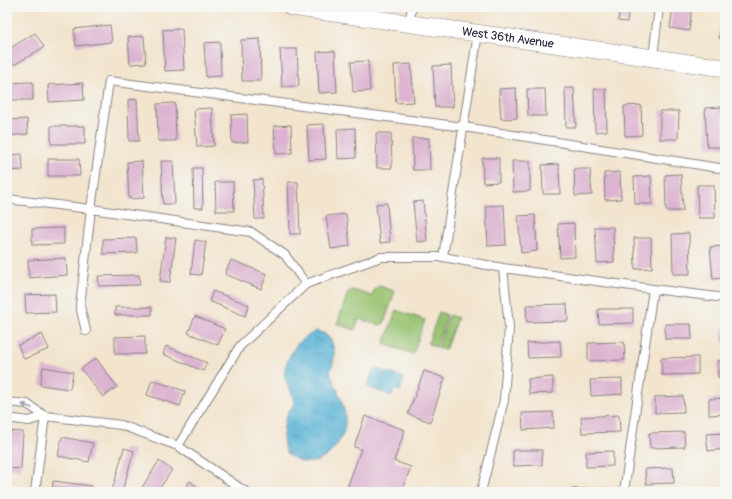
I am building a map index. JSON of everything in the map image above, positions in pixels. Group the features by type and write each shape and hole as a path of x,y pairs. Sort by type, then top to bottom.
{"street":[{"name":"West 36th Avenue","path":"291,7 410,15 478,33 725,68"}],"lane":[{"path":"653,58 660,7"},
{"path":"443,257 478,33"},
{"path":"86,331 80,306 91,209 109,81 464,127 725,169"},
{"path":"7,199 91,209 251,232 285,255 306,284"},
{"path":"178,446 240,346 306,284 381,257 443,257 503,268 725,298"},
{"path":"481,492 504,400 509,327 503,268"},
{"path":"624,492 653,289"},
{"path":"7,402 27,404 45,416"},
{"path":"35,492 45,416"},
{"path":"7,418 29,421 45,416 121,425 178,446 246,492"}],"green space":[{"path":"379,286 395,291 384,323 379,325 359,319 355,330 337,324 348,292 353,290 372,296 375,289"},
{"path":"396,310 425,320 413,354 384,344"},
{"path":"439,312 447,315 436,347 428,344"},
{"path":"449,315 457,318 445,350 438,348"}],"water":[{"path":"317,331 326,335 332,343 334,358 330,372 343,405 345,425 339,441 328,455 313,462 305,462 288,455 284,446 283,433 285,420 294,403 285,377 285,366 296,346 307,336"},
{"path":"374,368 404,378 400,391 394,389 392,396 367,387"}],"building":[{"path":"620,7 629,7 627,22 618,21"},
{"path":"673,7 692,7 689,31 670,28"},
{"path":"723,7 725,7 725,39 719,38"},
{"path":"110,25 112,42 76,46 74,29"},
{"path":"182,29 184,70 165,71 163,30"},
{"path":"35,33 44,47 14,65 7,54 7,50"},
{"path":"144,36 146,63 130,64 128,37"},
{"path":"260,39 261,81 242,81 241,40"},
{"path":"220,42 221,76 206,77 204,43"},
{"path":"280,49 297,49 299,86 282,87"},
{"path":"335,51 337,92 319,93 317,52"},
{"path":"368,61 370,91 353,92 351,62"},
{"path":"411,64 414,102 396,103 394,65"},
{"path":"451,65 453,107 435,107 433,66"},
{"path":"33,82 33,100 7,100 7,83"},
{"path":"83,83 84,100 49,102 48,85"},
{"path":"516,88 517,118 501,119 499,89"},
{"path":"565,88 574,88 576,127 566,127"},
{"path":"527,89 545,89 546,116 528,116"},
{"path":"594,89 606,89 607,131 595,132"},
{"path":"137,99 139,141 129,141 128,100"},
{"path":"175,103 176,141 158,141 157,104"},
{"path":"641,105 642,135 625,136 624,106"},
{"path":"722,107 725,147 707,147 705,108"},
{"path":"212,108 214,146 197,147 194,109"},
{"path":"660,111 679,111 678,139 660,139"},
{"path":"247,114 248,142 232,143 231,115"},
{"path":"27,119 28,134 7,136 7,120"},
{"path":"324,124 326,159 309,160 307,125"},
{"path":"291,125 292,153 276,154 274,126"},
{"path":"51,126 85,126 85,144 51,144"},
{"path":"355,128 356,158 338,159 337,129"},
{"path":"376,133 391,133 392,168 377,168"},
{"path":"412,138 429,138 430,170 413,170"},
{"path":"22,154 23,170 7,171 7,155"},
{"path":"482,158 499,158 499,182 483,183"},
{"path":"48,159 79,159 80,176 48,176"},
{"path":"142,161 144,198 129,199 127,162"},
{"path":"161,161 173,161 175,204 163,204"},
{"path":"512,161 530,161 530,191 513,192"},
{"path":"559,164 560,194 543,194 542,165"},
{"path":"193,168 202,168 203,208 194,208"},
{"path":"574,169 590,169 592,195 575,196"},
{"path":"620,172 621,199 605,200 604,173"},
{"path":"681,174 683,211 666,211 665,175"},
{"path":"651,176 652,204 635,204 634,177"},
{"path":"262,179 264,219 255,219 253,180"},
{"path":"215,182 233,182 234,211 216,211"},
{"path":"288,182 298,182 300,234 290,234"},
{"path":"697,185 714,185 715,218 698,218"},
{"path":"423,201 427,241 417,242 413,202"},
{"path":"387,203 390,242 380,243 376,204"},
{"path":"504,205 506,245 488,246 486,206"},
{"path":"346,214 350,246 331,249 326,216"},
{"path":"535,215 537,251 521,253 518,216"},
{"path":"574,223 575,257 560,258 558,224"},
{"path":"595,227 613,227 614,262 597,263"},
{"path":"64,228 64,244 32,245 32,229"},
{"path":"689,233 690,274 673,274 672,234"},
{"path":"166,237 176,238 170,282 160,281"},
{"path":"136,238 137,253 103,254 103,239"},
{"path":"634,238 651,238 652,268 635,269"},
{"path":"195,240 206,242 201,275 191,274"},
{"path":"725,246 725,278 713,279 710,247"},
{"path":"66,258 67,275 29,278 28,260"},
{"path":"231,260 267,274 261,289 225,274"},
{"path":"139,275 140,285 99,286 98,276"},
{"path":"213,291 249,305 245,316 209,301"},
{"path":"55,294 56,312 26,313 25,295"},
{"path":"567,304 568,321 527,322 526,305"},
{"path":"115,307 152,307 152,315 115,315"},
{"path":"598,309 633,309 633,323 599,324"},
{"path":"195,316 225,329 218,345 188,333"},
{"path":"665,324 691,324 692,339 665,339"},
{"path":"725,326 725,341 722,342 722,327"},
{"path":"42,334 49,349 24,359 18,345"},
{"path":"145,336 145,354 115,354 115,337"},
{"path":"560,341 561,357 528,358 527,343"},
{"path":"624,342 625,360 588,361 588,343"},
{"path":"166,346 207,363 203,371 163,354"},
{"path":"698,357 698,374 662,375 661,358"},
{"path":"96,358 117,387 103,397 81,369"},
{"path":"718,361 725,361 725,378 718,378"},
{"path":"43,367 73,372 70,389 40,385"},
{"path":"424,371 445,378 430,422 408,414"},
{"path":"553,377 553,393 529,394 528,379"},
{"path":"622,379 622,394 591,396 590,380"},
{"path":"152,380 185,391 180,406 147,395"},
{"path":"683,396 684,412 655,413 655,397"},
{"path":"725,398 725,414 709,415 709,399"},
{"path":"553,412 554,428 523,430 522,413"},
{"path":"619,415 620,432 582,433 581,417"},
{"path":"365,416 405,430 394,461 411,467 401,492 346,491 361,449 354,447"},
{"path":"7,431 23,432 21,469 7,468"},
{"path":"684,432 685,447 650,448 649,433"},
{"path":"725,433 725,449 708,451 706,434"},
{"path":"62,437 93,443 89,462 58,456"},
{"path":"124,448 134,451 122,492 116,492 112,491"},
{"path":"513,450 542,450 542,465 513,466"},
{"path":"613,451 613,466 586,467 586,452"},
{"path":"159,461 172,470 157,492 139,492"},
{"path":"673,468 674,483 646,484 645,469"},
{"path":"53,481 92,486 92,492 52,492"},
{"path":"190,481 202,490 201,492 182,492"},
{"path":"607,488 607,492 570,492 570,489"}]}
